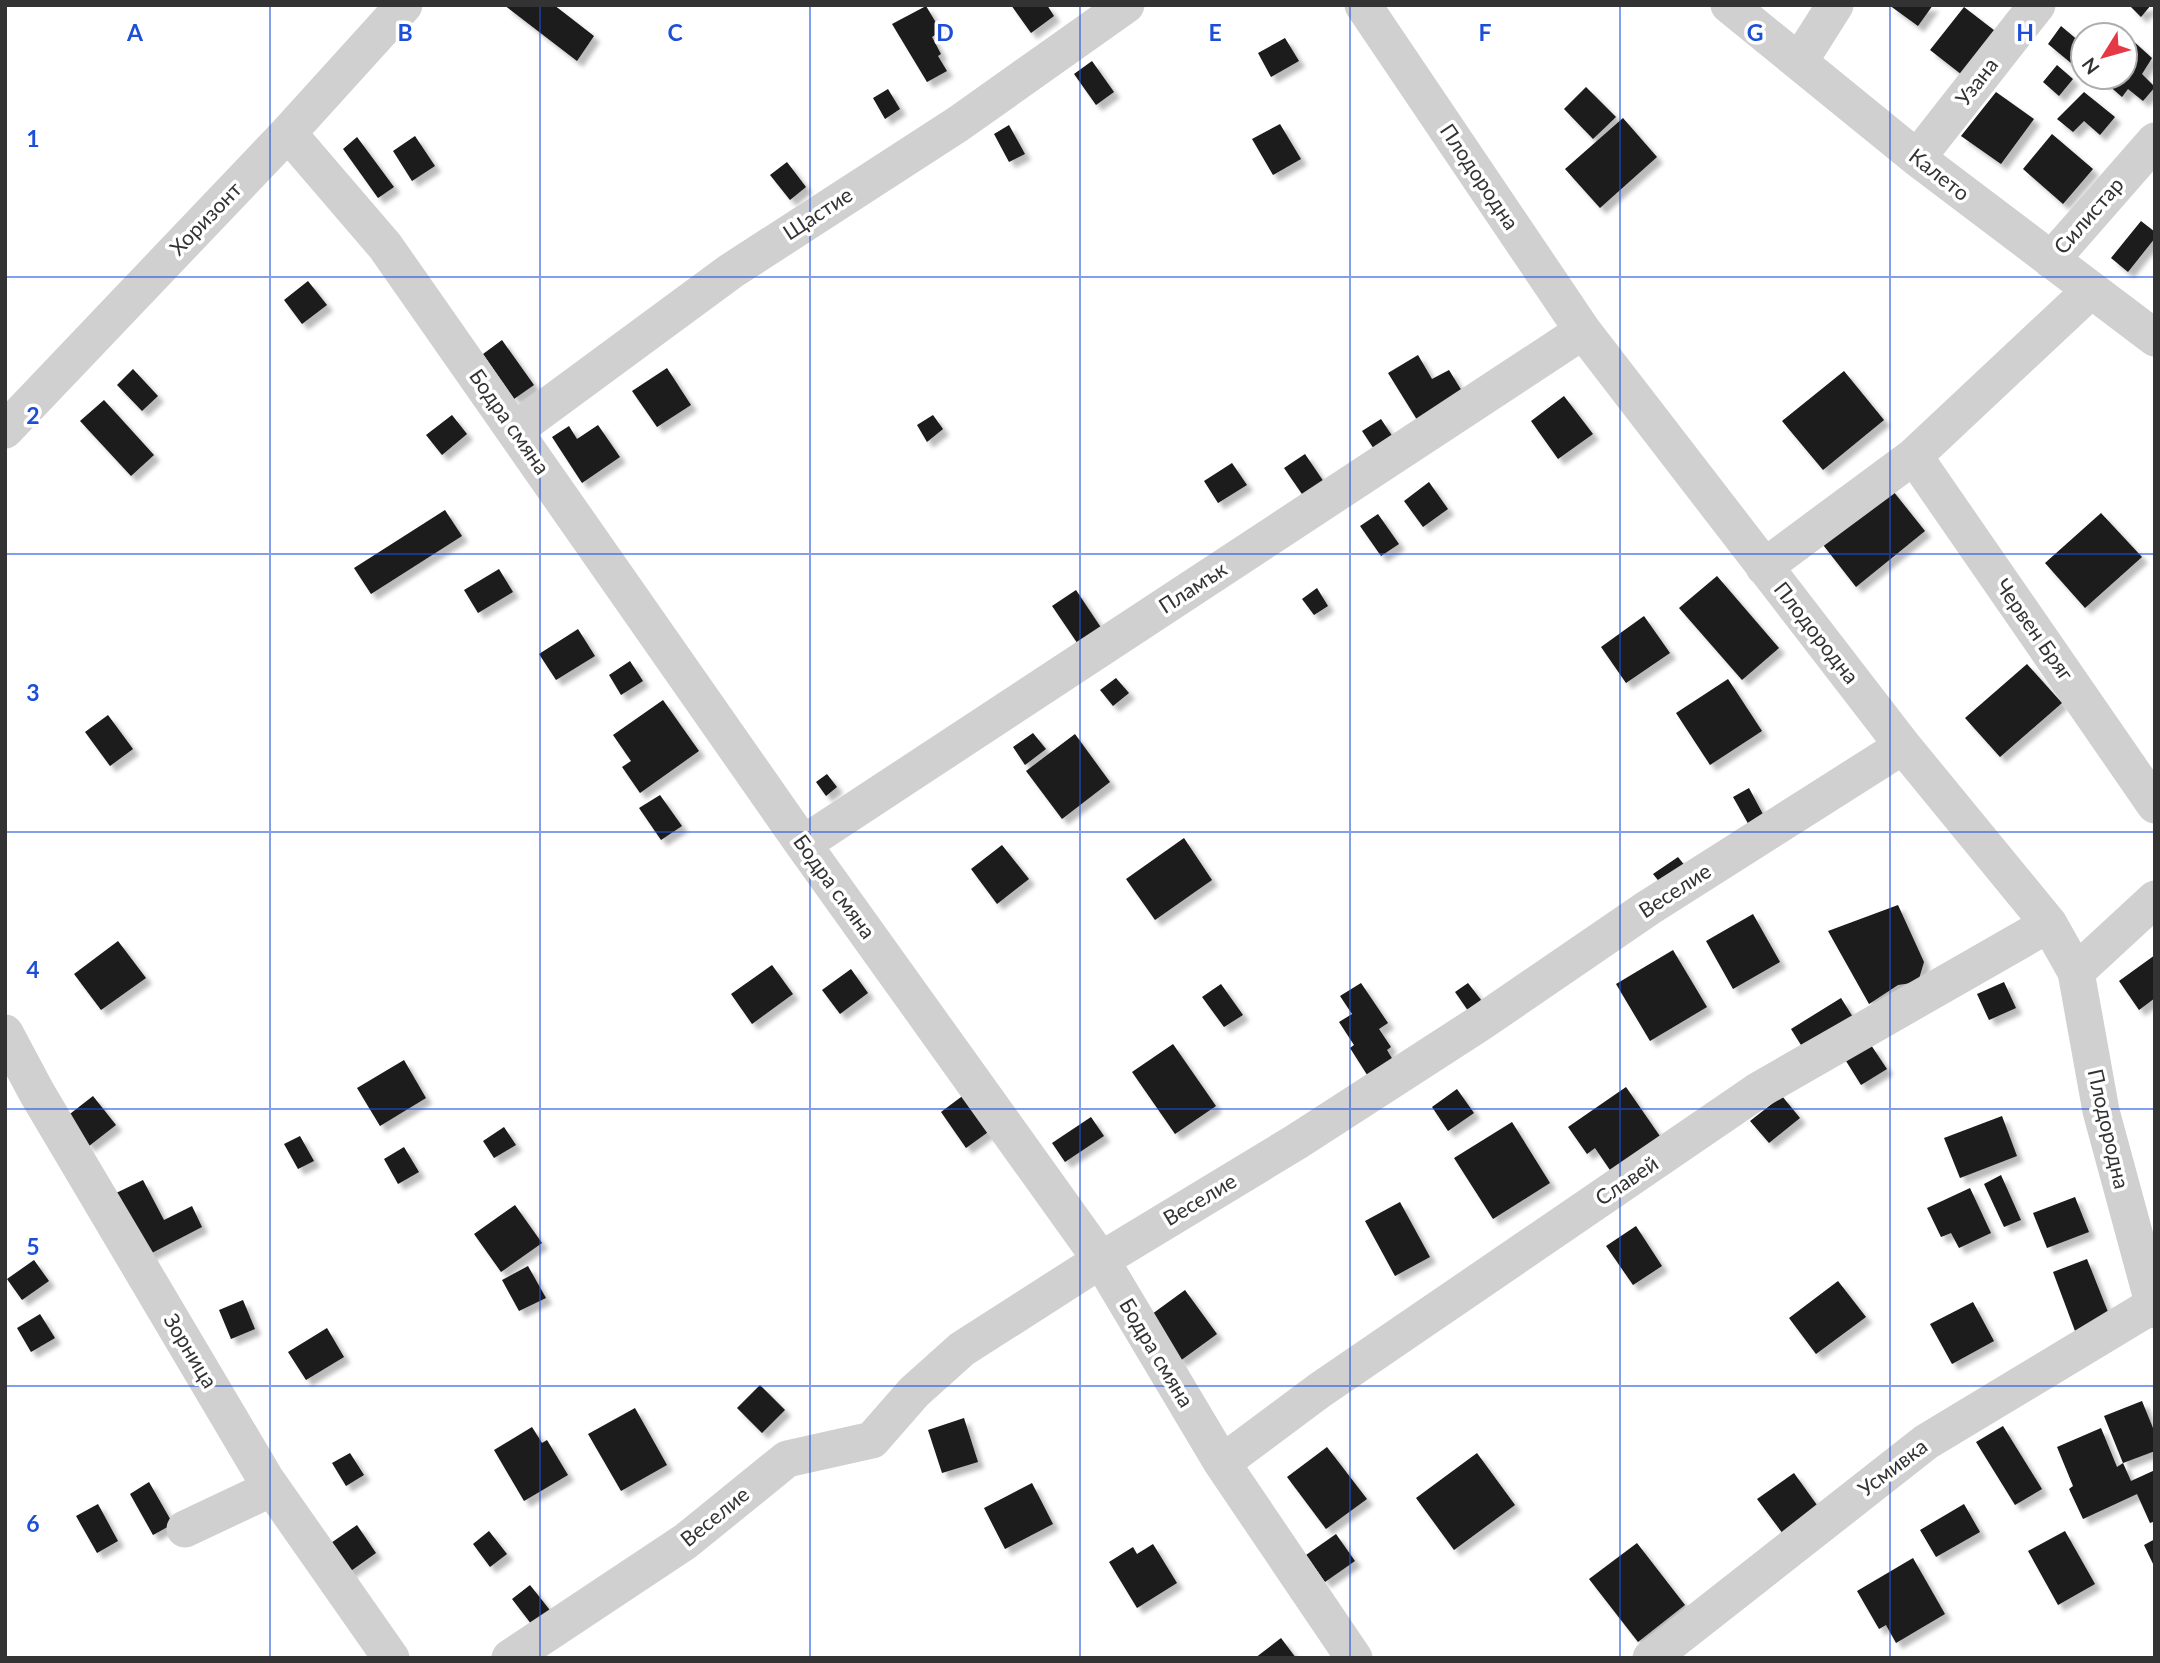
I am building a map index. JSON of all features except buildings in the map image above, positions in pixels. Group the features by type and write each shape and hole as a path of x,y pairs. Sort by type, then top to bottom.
{"street":[{"name":"Хоризонт","path":"5,430 288,133 404,5"},
{"name":"Щастие","path":"515,430 731,271 958,124 1126,5"},
{"name":"Плодородна","path":"1363,5 1583,331 1903,746 2049,925 2076,972 2101,1111 2154,1308"},
{"name":"Калето","path":"1729,5 1917,158 2155,338"},
{"path":"1799,62 1835,5"},
{"name":"Узана","path":"1917,158 2038,5"},
{"name":"Бодра смяна","path":"288,133 385,246 803,844 1101,1260 1222,1463 1354,1658"},
{"name":"Силистар","path":"2051,260 2155,141"},
{"path":"1765,567 1914,456 2091,290"},
{"name":"Пламък","path":"803,844 1583,331"},
{"name":"Червен Бряг","path":"1914,456 2155,805"},
{"name":"Веселие","path":"510,1658 686,1541 787,1459 872,1440 914,1392 962,1349 1101,1260 1296,1142 1480,1023 1648,908 1903,746"},
{"path":"2076,972 2155,900"},
{"name":"Славей","path":"1222,1463 1320,1391 1759,1090 2049,925"},
{"name":"Зорница","path":"5,1033 37,1093 272,1488 391,1658"},
{"name":"Усмивка","path":"1651,1658 1926,1442 2154,1308"},
{"path":"185,1529 272,1488"}]}
